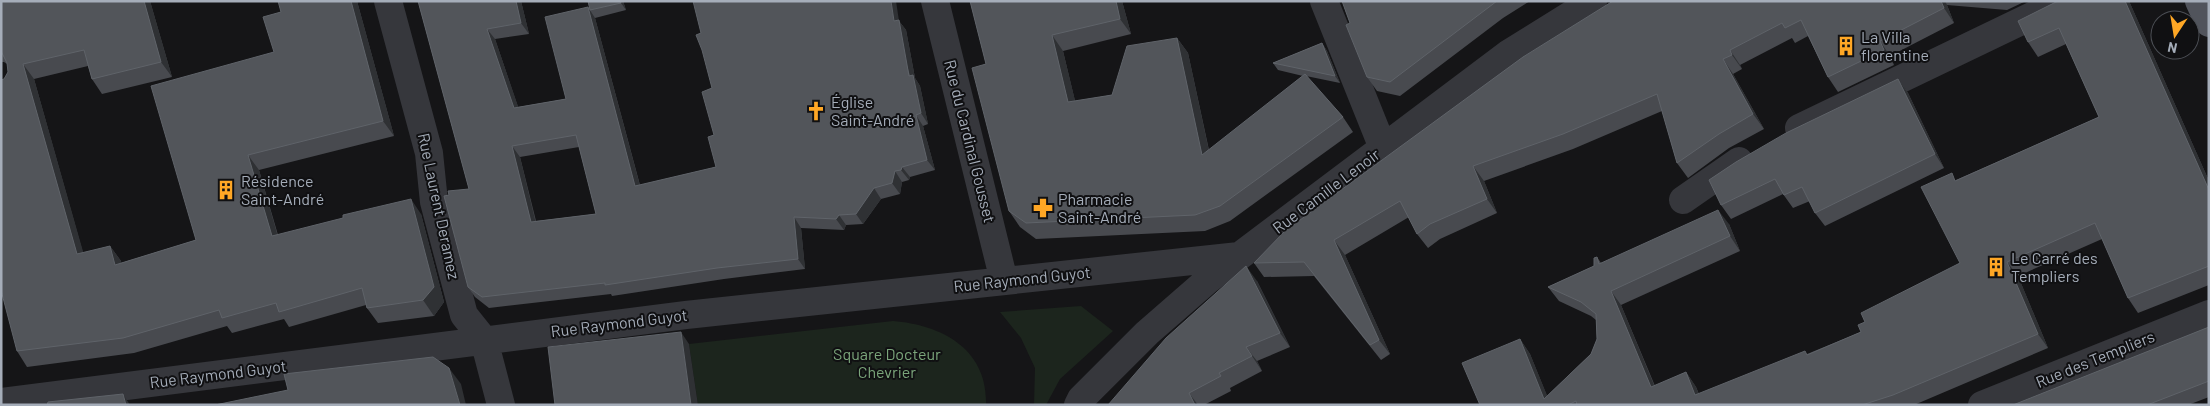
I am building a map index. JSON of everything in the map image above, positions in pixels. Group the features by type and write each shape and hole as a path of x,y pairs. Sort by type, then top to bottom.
{"main road":[{"path":"2199,1 2209,23"}],"street":[{"name":"Rue Laurent Deramez","path":"388,1 429,154 434,202 464,315 484,340 501,405"},
{"name":"Rue du Cardinal Gousset","path":"935,1 1004,281"},
{"path":"1324,1 1383,148"},
{"name":"Rue Camille Lenoir","path":"1078,405 1081,399 1147,333 1239,256 1508,54 1593,1"},
{"path":"1683,200 1737,162 1771,143 1860,97 2064,1"},
{"name":"Rue Raymond Guyot","path":"3,399 686,315 1239,256"},
{"name":"Rue des Templiers","path":"1982,405 2209,314"}],"green space":[{"path":"1081,306 1113,331 1060,379 1046,405 1034,405 1035,368 1021,338 1000,312"},
{"name":"Square Docteur Chevrier","path":"893,321 911,323 928,328 959,343 979,369 985,385 986,405 698,405 689,344"}],"building":[{"path":"1,1 144,1 161,62 92,79 84,50 23,64 77,254 110,246 115,265 196,240 151,86 274,52 263,17 281,12 278,1 351,1 383,121 248,155 272,236 343,218 343,215 411,199 434,287 423,300 367,308 362,288 279,312 276,303 222,318 219,310 123,338 17,351 1,290 1,80 4,79 8,72 7,63 1,51"},
{"path":"418,1 516,1 521,23 487,29 514,108 566,99 545,17 588,7 635,186 716,167 708,137 714,135 702,92 712,88 696,35 701,33 693,1 891,1 894,21 899,20 909,76 913,75 921,113 916,115 927,160 902,167 901,170 895,171 892,183 874,188 856,214 839,215 836,219 794,217 798,259 717,268 605,285 605,283 482,297 468,287 444,196 449,195 448,191 469,189","holes":["576,135 596,214 531,222 512,146"]},
{"path":"588,1 620,1 621,3 590,10"},
{"path":"970,1 1116,1 1120,19 1052,35 1068,102 1112,95 1127,46 1177,38 1202,155 1305,74 1343,117 1220,206 1195,215 1026,223 1009,211 972,68 986,64"},
{"path":"1342,1 1497,1 1390,82 1367,77 1346,25 1350,23"},
{"path":"1613,1 1941,1 1944,8 1880,41 1884,50 1828,77 1801,20 1785,28 1782,23 1730,50 1732,55 1723,59 1753,114 1719,134 1677,163 1657,94 1563,134 1473,166 1487,199 1430,224 1417,234 1400,201 1334,240 1379,340 1370,345 1304,262 1254,263 1285,231 1523,57"},
{"path":"2058,1 2125,1 2209,190 2209,266 2128,298 2095,223 2007,262 2038,334 1893,395 1862,405 1577,405 1576,401 1568,405 1480,405 1462,363 1520,339 1544,399 1591,354 1597,339 1596,314 1581,302 1548,287 1594,266 1594,258 1597,257 1599,264 1718,210 1730,236 1611,291 1651,387 1686,372 1695,395 1805,351 1807,355 1861,332 1858,325 1865,322 1861,313 1960,263 1921,187 1952,173 1955,181 2099,117 2059,28 2028,42 2018,21"},
{"path":"1322,43 1335,76 1273,63"},
{"path":"1898,79 1935,154 1815,213 1802,187 1784,195 1775,179 1721,205 1709,180 1786,133"},
{"path":"1246,266 1280,333 1246,347 1252,356 1219,373 1221,376 1189,393 1195,405 1108,405 1166,338"},
{"path":"2209,327 2209,381 2147,405 2013,405"},
{"path":"681,332 691,405 555,405 548,347"},
{"path":"433,357 449,368 460,405 215,405 288,390 284,374"},
{"path":"123,394 126,405 47,405 48,402"}],"place":[{"name":"La Villa florentine","path":"1846,46"},
{"name":"Église Saint-André","path":"816,111"},
{"name":"Résidence Saint-André","path":"226,190"},
{"name":"Pharmacie Saint-André","path":"1043,208"},
{"name":"Le Carré des Templiers","path":"1996,267"}]}
